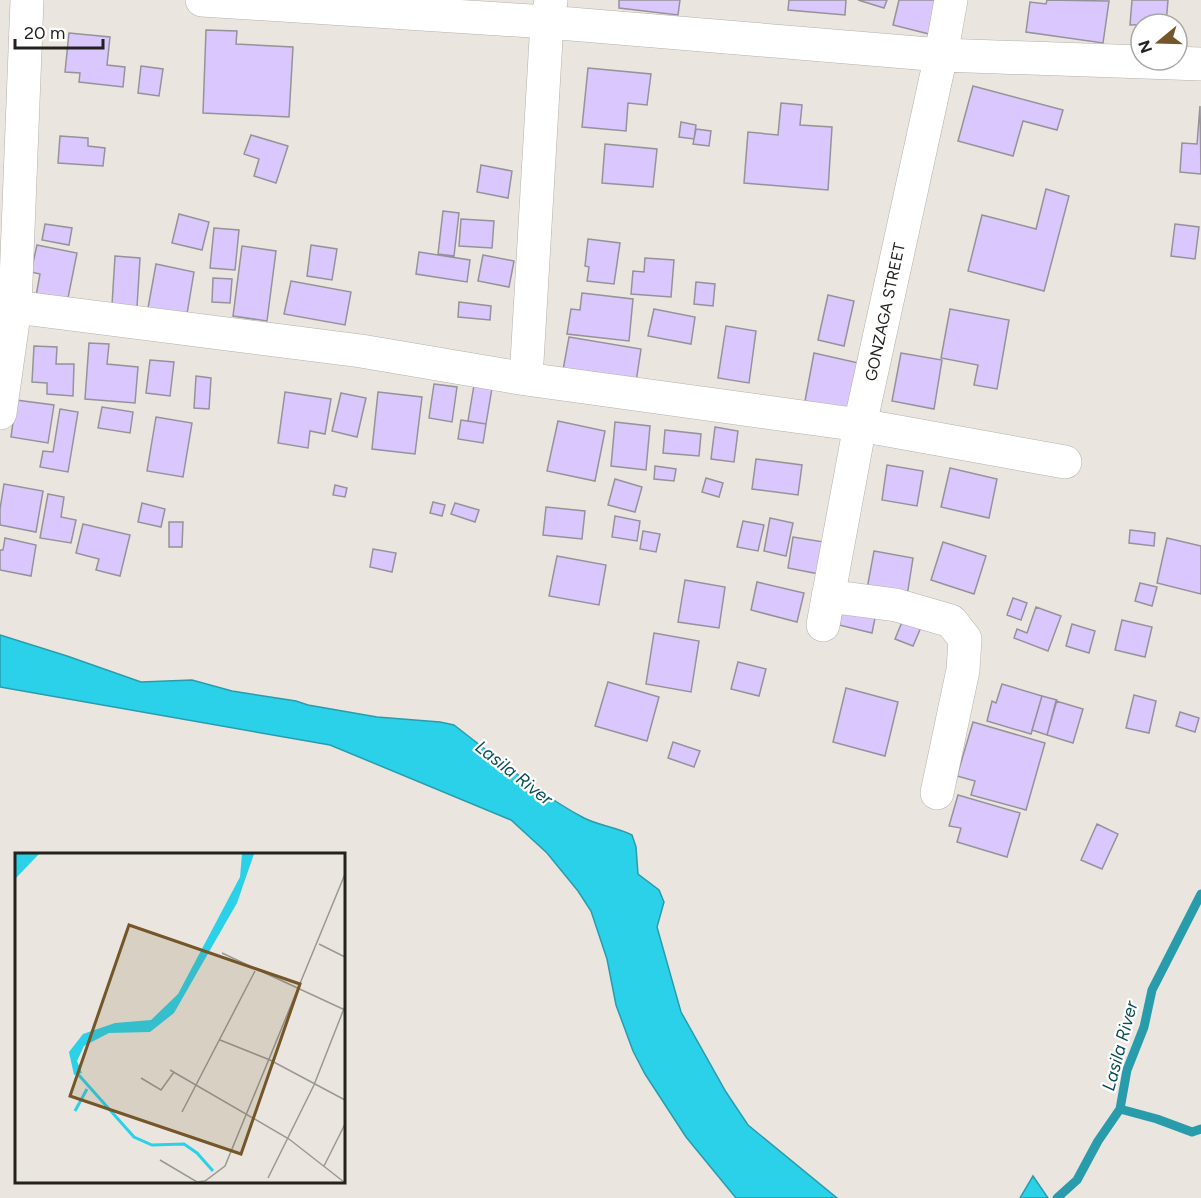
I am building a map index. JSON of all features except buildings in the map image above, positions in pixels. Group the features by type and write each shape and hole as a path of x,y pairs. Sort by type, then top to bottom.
{"street":[{"path":"0,414 15,307 27,0"},
{"path":"202,0 549,11 941,55 1201,64"},
{"name":"GONZAGA STREET","path":"937,793 963,670 965,639 951,621 896,605 825,611 860,425 951,0"},
{"path":"526,379 549,11"},
{"path":"15,307 361,351 526,379 860,425 1065,462"}],"water":[{"path":"0,635 141,682 192,680 232,691 377,717 454,725 517,774 567,808 590,821 632,835 636,847 638,874 659,890 664,902 657,927 681,1012 726,1092 748,1125 837,1198 736,1198 686,1137 645,1074 633,1051 616,1005 607,959 591,911 547,853 511,820 330,745 0,687"},
{"path":"1033,1176 1048,1198 1020,1198"}],"waterway":[{"name":"Lasila River","path":"1057,1198 1077,1180 1098,1141 1120,1109 1127,1070 1144,1027 1152,990 1201,894"},
{"path":"1120,1109 1192,1132 1201,1129"}]}
